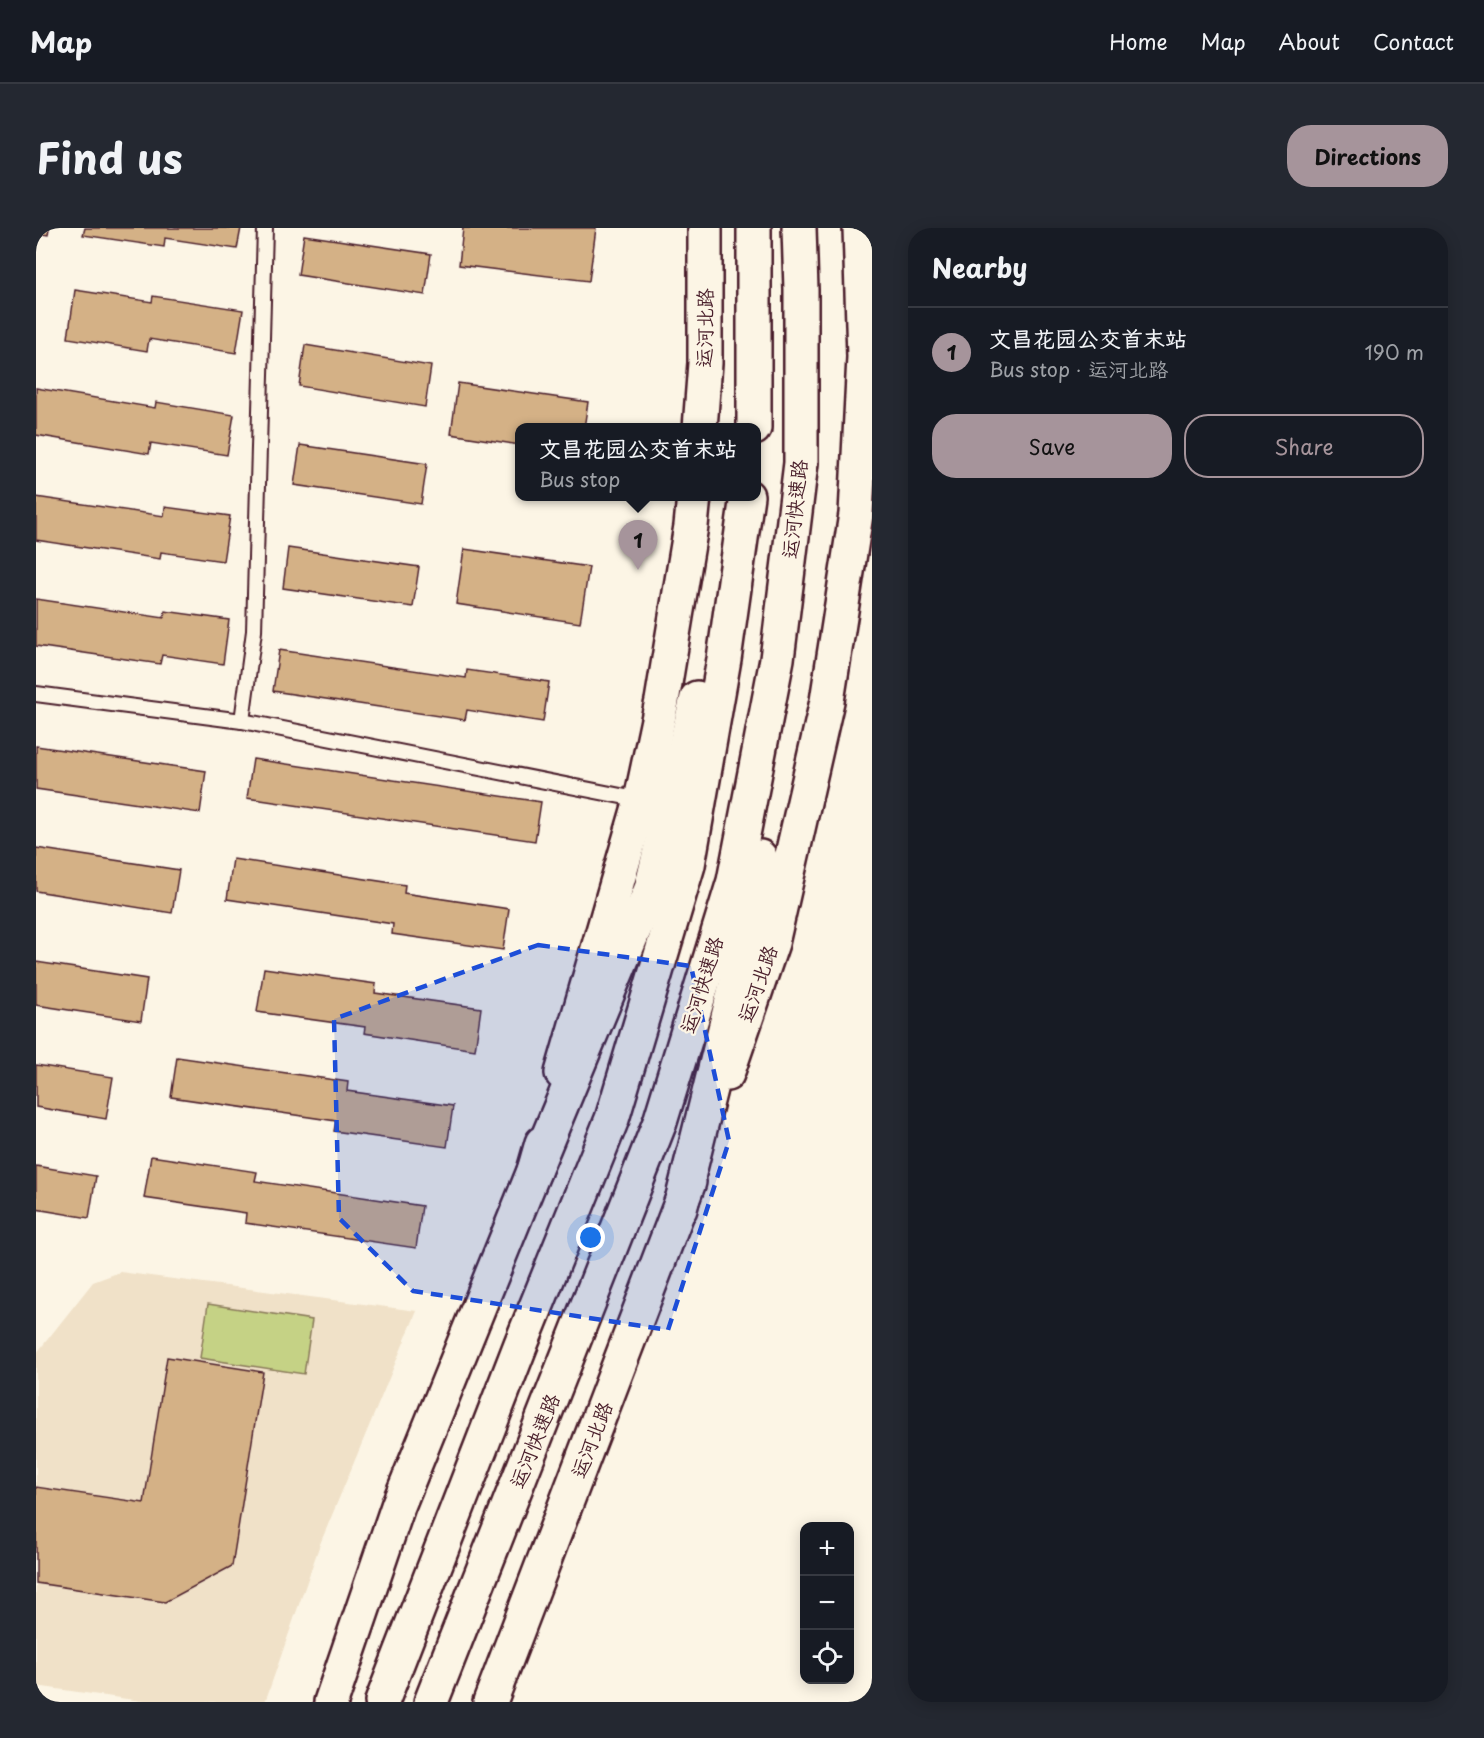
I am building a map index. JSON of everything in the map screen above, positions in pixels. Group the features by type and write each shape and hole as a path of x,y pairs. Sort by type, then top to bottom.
{"main road":[{"name":"运河北路","path":"700,423 705,363 705,228"},
{"path":"754,228 754,423"},
{"name":"运河快速路","path":"431,1702 660,1122 734,880 777,659 801,463 799,228"},
{"name":"运河北路","path":"490,1702 680,1209 772,943 827,701 856,514 864,357 860,228"},
{"path":"680,1209 737,981 788,701 817,439 801,290"},
{"path":"534,1171 641,800 662,701 694,501"},
{"path":"382,1702 521,1344 612,1119 688,865 724,659 746,501"},
{"path":"331,1702 398,1506 651,889 704,668 735,583"}],"lane":[{"path":"242,721 254,631 265,228"},
{"path":"36,693 242,721 641,800"}],"highlighted area":[{"path":"538,945 691,966 729,1141 668,1330 413,1291 339,1218 334,1019"}],"shaded area":[{"path":"120,1272 417,1311 320,1544 265,1702 148,1702 36,1686 36,1354 93,1282"}],"green space":[{"path":"208,1304 312,1320 304,1374 200,1358"}],"building":[{"path":"36,228 49,228 48,235 36,233"},
{"path":"85,228 241,228 237,249 165,238 164,247 83,235"},
{"path":"463,228 596,228 589,281 459,265"},
{"path":"304,235 431,254 425,295 298,275"},
{"path":"75,290 152,302 153,296 243,310 236,353 149,339 147,351 68,338"},
{"path":"305,345 431,366 425,407 299,386"},
{"path":"458,383 588,402 585,423 515,423 515,444 451,434"},
{"path":"36,388 155,408 156,402 234,415 227,455 151,443 149,454 36,435"},
{"path":"300,445 427,464 421,504 294,485"},
{"path":"36,497 164,516 165,507 230,516 223,561 161,552 160,559 36,540"},
{"path":"288,548 419,567 413,607 283,588"},
{"path":"464,549 589,567 580,623 456,604"},
{"path":"36,599 164,618 165,611 229,620 223,664 162,655 160,664 36,646"},
{"path":"279,650 466,678 467,670 549,682 543,722 467,710 465,720 273,691"},
{"path":"36,746 206,771 200,813 36,789"},
{"path":"253,759 541,802 535,841 247,798"},
{"path":"36,848 179,870 172,913 36,891"},
{"path":"233,859 405,885 404,893 509,909 503,950 392,934 393,924 227,899"},
{"path":"36,962 147,979 141,1021 36,1005"},
{"path":"264,968 376,984 375,993 481,1008 475,1050 364,1033 365,1027 257,1012"},
{"path":"177,1057 348,1082 347,1091 453,1106 447,1147 334,1131 336,1121 171,1097"},
{"path":"36,1065 113,1077 106,1119 36,1107"},
{"path":"151,1156 257,1172 255,1181 422,1206 416,1248 245,1223 246,1213 144,1198"},
{"path":"36,1166 96,1176 89,1218 36,1209"},
{"path":"167,1357 263,1372 232,1566 165,1602 36,1583 36,1487 144,1503"}],"place":[{"name":"文昌花园公交首末站","path":"638,570"}]}
